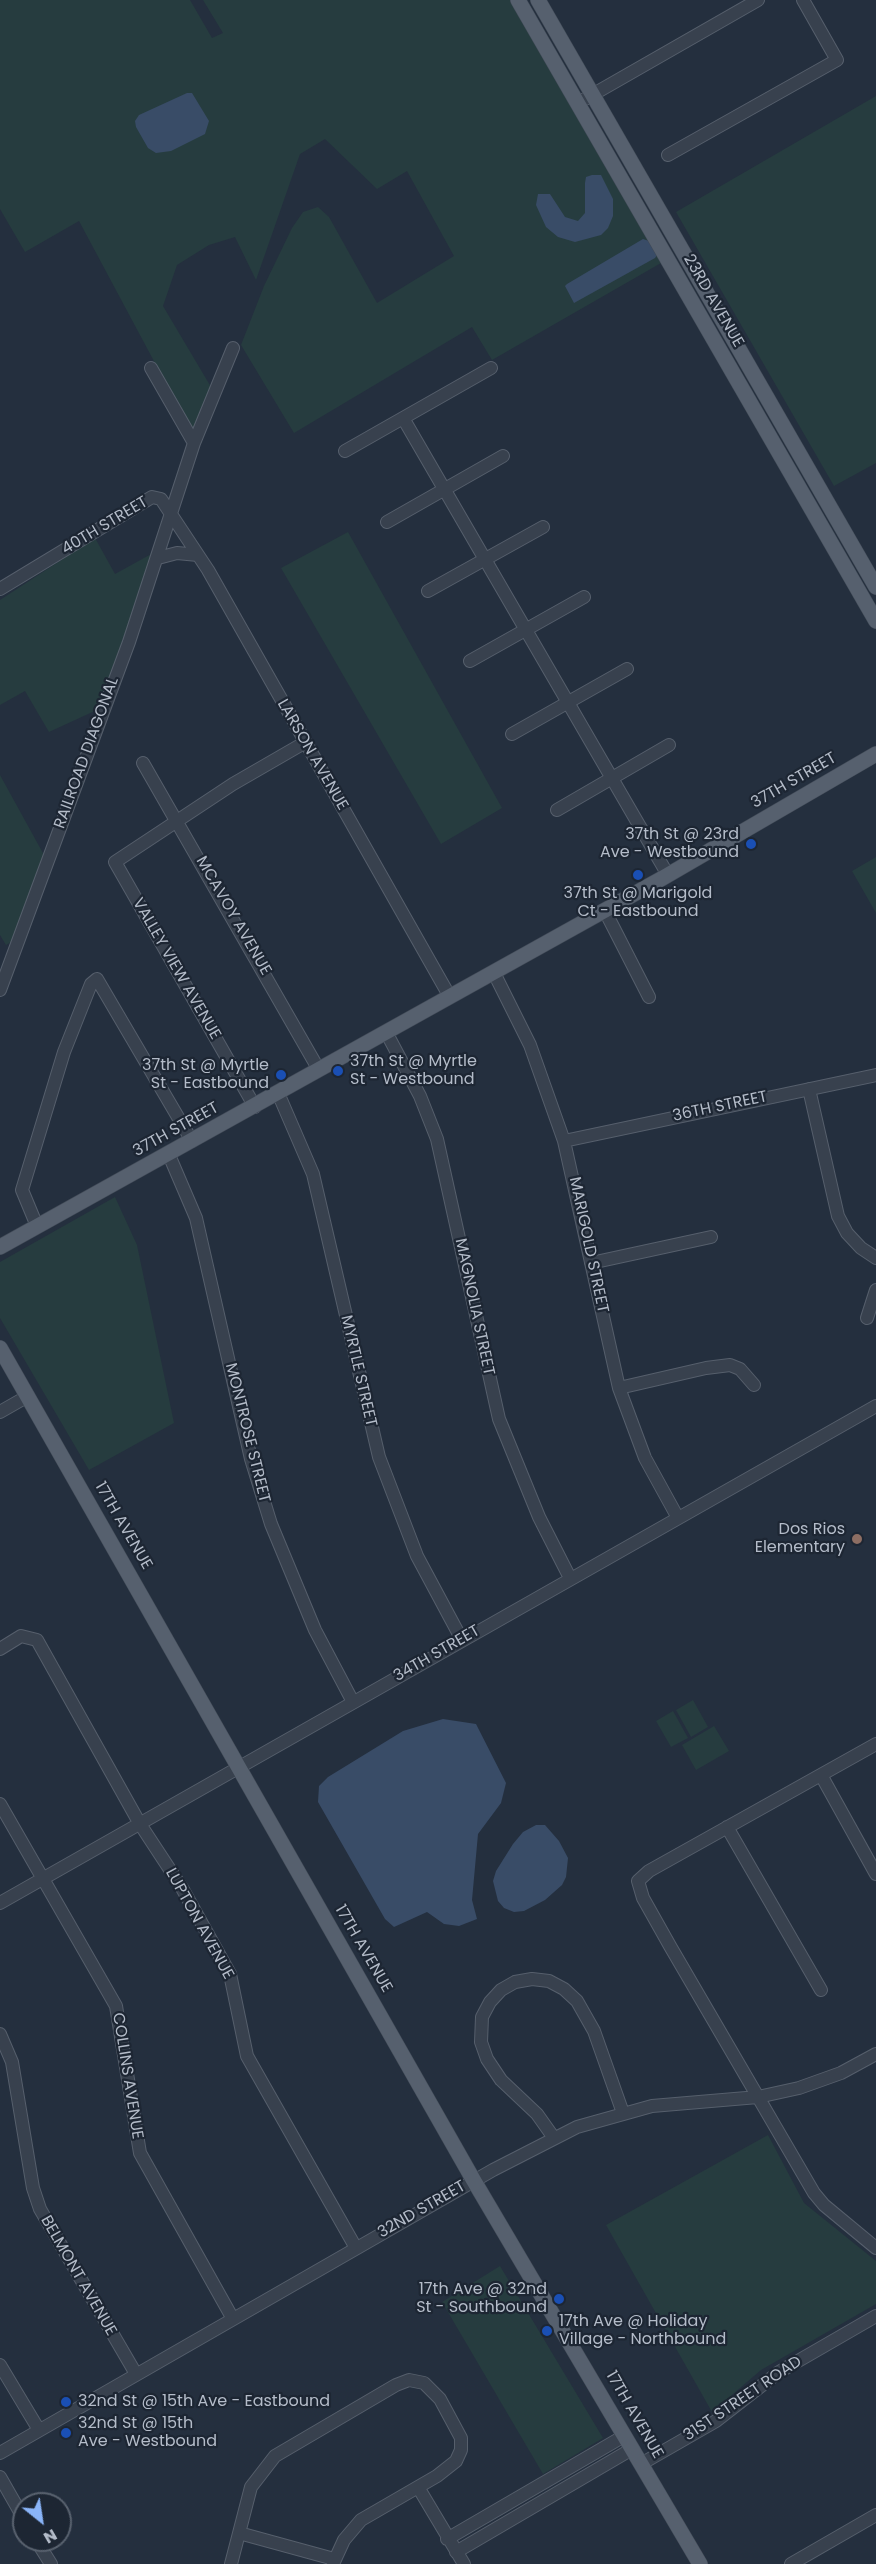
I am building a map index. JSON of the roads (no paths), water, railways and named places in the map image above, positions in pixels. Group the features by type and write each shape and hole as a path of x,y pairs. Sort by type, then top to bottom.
{"main road":[{"name":"23RD AVENUE","path":"518,0 876,621"},
{"name":"23RD AVENUE","path":"538,0 876,587"},
{"name":"37TH STREET","path":"0,1247 494,973 876,754"},
{"name":"17TH AVENUE","path":"0,1348 474,2181 700,2564"}],"street":[{"path":"577,103 758,0"},
{"path":"668,155 837,60 803,0"},
{"name":"40TH STREET","path":"171,515 194,443 233,348"},
{"path":"151,368 194,443"},
{"path":"345,451 491,368"},
{"path":"403,418 668,875"},
{"path":"387,522 503,456"},
{"name":"40TH STREET","path":"0,589 152,497 161,499 171,515"},
{"name":"LARSON AVENUE","path":"171,515 198,555 450,997"},
{"name":"RAILROAD DIAGONAL","path":"0,990 158,558 171,515"},
{"path":"428,591 543,527"},
{"path":"158,558 177,554 198,555"},
{"path":"470,661 584,597"},
{"path":"512,734 627,669"},
{"path":"178,821 304,743"},
{"path":"557,810 669,745"},
{"name":"MCAVOY AVENUE","path":"143,763 319,1070"},
{"name":"VALLEY VIEW AVENUE","path":"178,821 115,862 255,1107"},
{"path":"605,910 649,997"},
{"name":"MARIGOLD STREET","path":"494,973 530,1045 564,1141 619,1388 645,1458 678,1518"},
{"path":"37,1226 22,1190 64,1052 91,984 97,979 192,1142"},
{"name":"MAGNOLIA STREET","path":"386,1032 420,1096 437,1139 500,1419 539,1517 570,1578"},
{"name":"36TH STREET","path":"564,1141 876,1075"},
{"path":"809,1089 838,1216 847,1233 861,1248 876,1258"},
{"name":"MYRTLE STREET","path":"278,1094 301,1141 313,1174 379,1457 417,1556 462,1640"},
{"name":"MONTROSE STREET","path":"169,1155 196,1218 251,1459 271,1524 315,1630 353,1702"},
{"path":"591,1263 711,1237"},
{"path":"867,1318 876,1290"},
{"path":"619,1388 706,1368 730,1365 740,1369 754,1385"},
{"path":"0,1412 28,1396"},
{"name":"34TH STREET","path":"0,1903 876,1406"},
{"name":"LUPTON AVENUE","path":"0,1649 21,1636 38,1640 140,1824 182,1888 231,1974 247,2056 356,2248"},
{"path":"876,1744 649,1871 638,1881 643,1898 670,1946 814,2193 824,2205 876,2248"},
{"path":"821,1775 876,1874"},
{"name":"COLLINS AVENUE","path":"0,1804 116,2006 140,2153 233,2319"},
{"path":"728,1827 821,1990"},
{"path":"554,2138 537,2114 501,2080 487,2059 481,2042 482,2017 490,2002 501,1990 515,1982 532,1979 549,1981 564,1989 577,2001 594,2031 623,2113"},
{"name":"BELMONT AVENUE","path":"0,2034 12,2062 33,2188 40,2210 136,2374"},
{"name":"32ND STREET","path":"0,2452 474,2181 554,2138 594,2121 652,2106 759,2097 821,2081 875,2057"},
{"name":"31ST STREET ROAD","path":"641,2464 716,2421 779,2372 876,2316"},
{"path":"0,2365 39,2430"},
{"path":"231,2564 239,2533 251,2487 275,2456 396,2385 414,2380 430,2386 440,2399 460,2438 460,2450 456,2461 418,2487 361,2520 344,2540 334,2562 239,2533"},
{"path":"447,2539 628,2442"},
{"path":"456,2552 628,2442"},
{"path":"0,2477 12,2498"},
{"path":"418,2487 464,2564"},
{"path":"790,2564 876,2515"}],"water":[{"path":"187,93 192,93 209,121 205,134 171,151 156,153 148,148 135,121 139,115"},
{"path":"601,175 613,199 613,216 608,228 601,235 575,242 558,237 546,227 536,205 538,194 550,194 565,217 578,221 585,213 586,177"},
{"path":"643,239 649,241 657,255 655,258 574,303 565,286 567,284"},
{"path":"443,1719 476,1724 506,1783 501,1803 478,1834 472,1900 477,1919 459,1926 444,1924 427,1912 394,1927 385,1919 318,1802 319,1786 328,1777 403,1731"},
{"path":"536,1825 545,1825 559,1841 568,1858 566,1877 562,1885 545,1900 524,1911 514,1912 504,1908 498,1901 493,1881 496,1871 513,1844 523,1832"}],"place":[{"name":"37th St @ 23rd Ave - Westbound","path":"751,844"},
{"name":"37th St @ Marigold Ct - Eastbound","path":"638,875"},
{"name":"37th St @ Myrtle St - Westbound","path":"338,1071"},
{"name":"37th St @ Myrtle St - Eastbound","path":"281,1075"},
{"name":"Dos Rios Elementary","path":"857,1539"},
{"name":"17th Ave @ 32nd St - Southbound","path":"559,2299"},
{"name":"17th Ave @ Holiday Village - Northbound","path":"547,2331"},
{"name":"32nd St @ 15th Ave - Eastbound","path":"66,2402"},
{"name":"32nd St @ 15th Ave - Westbound","path":"66,2433"}]}
